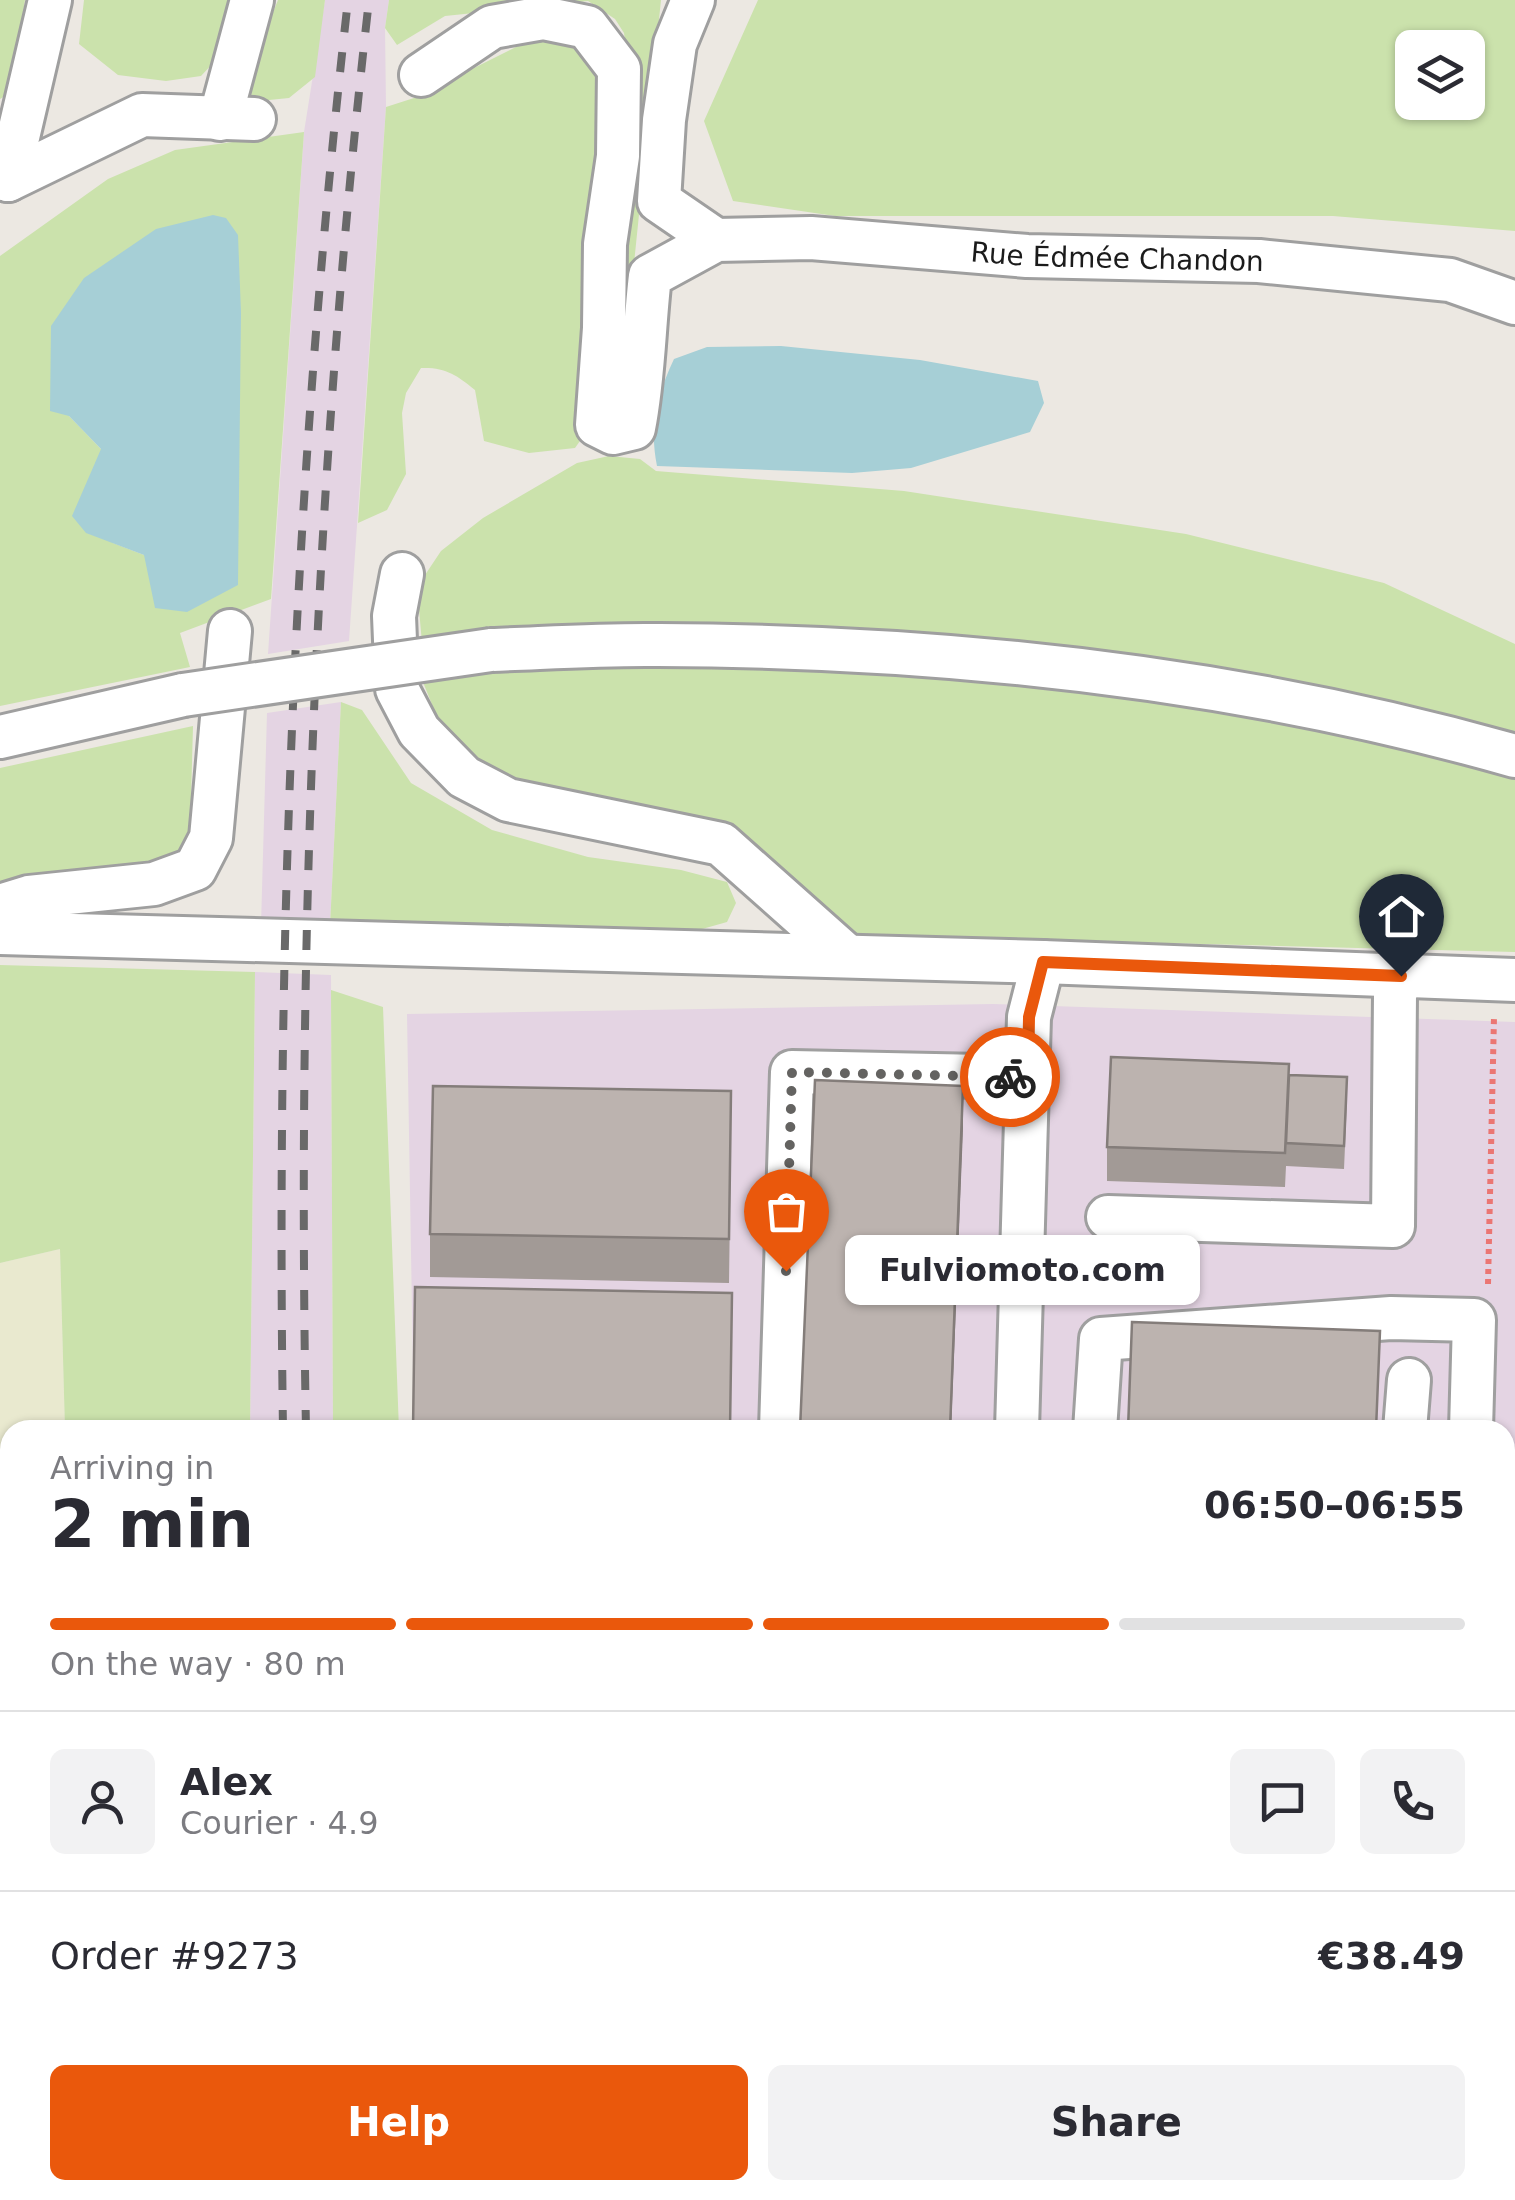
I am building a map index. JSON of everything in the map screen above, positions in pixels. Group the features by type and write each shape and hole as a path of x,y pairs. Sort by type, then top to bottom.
{"street":[{"path":"4,178 50,0"},
{"path":"4,178 142,115 237,119 252,0"},
{"path":"422,75 492,27 543,18 587,27 618,69 618,156 605,244 597,425 613,433 634,428 650,276 716,240 659,201 664,120 675,44 693,0"},
{"name":"Rue Édmée Chandon","path":"716,240 810,238 1027,256 1259,261 1450,280 1515,302"},
{"path":"402,574 394,616 397,689 418,730 464,778 508,800 721,844 847,956"},
{"path":"0,906 29,898 154,884 195,869 210,838 230,632"},
{"path":"0,737 183,695 492,650 654,644 825,648 978,659 1214,688 1454,739 1515,756"},
{"path":"0,933 1043,962 1401,976 1504,993"},
{"path":"1017,1420 1029,1017 1043,962"},
{"path":"1108,1217 1392,1226 1395,995 1401,976"},
{"path":"781,1420 792,1072 1028,1077"},
{"path":"1097,1420 1101,1339 1391,1318 1474,1320 1471,1420"},
{"path":"1407,1420 1409,1380"}],"path":[{"path":"1488,1296 1496,1029 1504,993"}],"shaded area":[{"path":"325,0 389,0 385,28 386,107 349,641 268,654 304,132"},
{"path":"341,702 330,926 261,925 267,713"},
{"path":"255,972 331,975 333,1420 250,1420"},
{"path":"993,1004 1515,1022 1515,1420 414,1420 407,1014"}],"green space":[{"path":"0,0 25,0 11,92 0,99"},
{"path":"84,0 237,0 229,46 201,76 166,81 118,75 79,44"},
{"path":"278,0 325,0 315,77 289,98 250,102 258,49"},
{"path":"389,0 661,0 623,371 629,68 624,33 615,19 588,1 445,16 397,45 385,28"},
{"path":"758,0 1515,0 1515,231 1333,216 835,216 733,201 704,121"},
{"path":"546,32 580,40 595,63 601,94 592,424 575,448 529,453 484,441 475,390 450,373 421,368 406,393 402,413 406,474 387,510 358,523 386,107 414,98"},
{"path":"304,132 271,599 180,633 190,667 0,706 0,256 108,179 175,150","holes":["241,313 144,555 113,543 101,449 69,416"]},
{"path":"609,456 640,459 656,471 904,491 1186,534 1384,583 1515,644 1515,741 1218,675 422,643 417,587 441,551 483,518 577,463"},
{"path":"656,661 966,674 1210,705 1515,776 1515,952 854,935 731,826 535,792 487,774 443,732 419,672"},
{"path":"341,702 362,710 411,783 492,830 588,857 681,870 727,882 736,903 727,922 695,931 581,937 330,926"},
{"path":"193,726 190,835 174,860 0,892 0,768"},
{"path":"0,965 255,972 250,1420 65,1420 60,1249 0,1263"},
{"path":"331,990 383,1007 399,1420 333,1420"},
{"path":"60,1249 65,1420 0,1420 0,1263"}],"water":[{"path":"213,215 226,218 238,235 238,585 187,612 155,608 144,555 86,533 72,516 101,449 69,416 50,411 51,326 84,278 156,229"},
{"path":"781,346 920,360 1038,381 1044,403 1030,432 911,468 852,473 657,466 656,411 674,359 707,347"}],"building":[{"path":"1111,1057 1289,1064 1285,1153 1107,1147"},
{"path":"1289,1075 1347,1077 1344,1146 1286,1143"},
{"path":"815,1080 963,1086 950,1420 800,1420"},
{"path":"433,1086 731,1091 729,1239 430,1234"},
{"path":"415,1287 732,1293 730,1420 413,1420"},
{"path":"1132,1322 1380,1331 1376,1420 1128,1420"}],"railway":[{"path":"283,1420 283,1072 293,714 314,357 348,0"},
{"path":"306,1420 304,1072 314,714 335,356 369,0"}],"way so far":[{"path":"786,1271 792,1072 1010,1077"}],"place":[{"name":"Fulviomoto.com","path":"786,1271"}],"route":[{"path":"1010,1077 1028,1077 1029,1017 1043,962 1401,976"}]}
